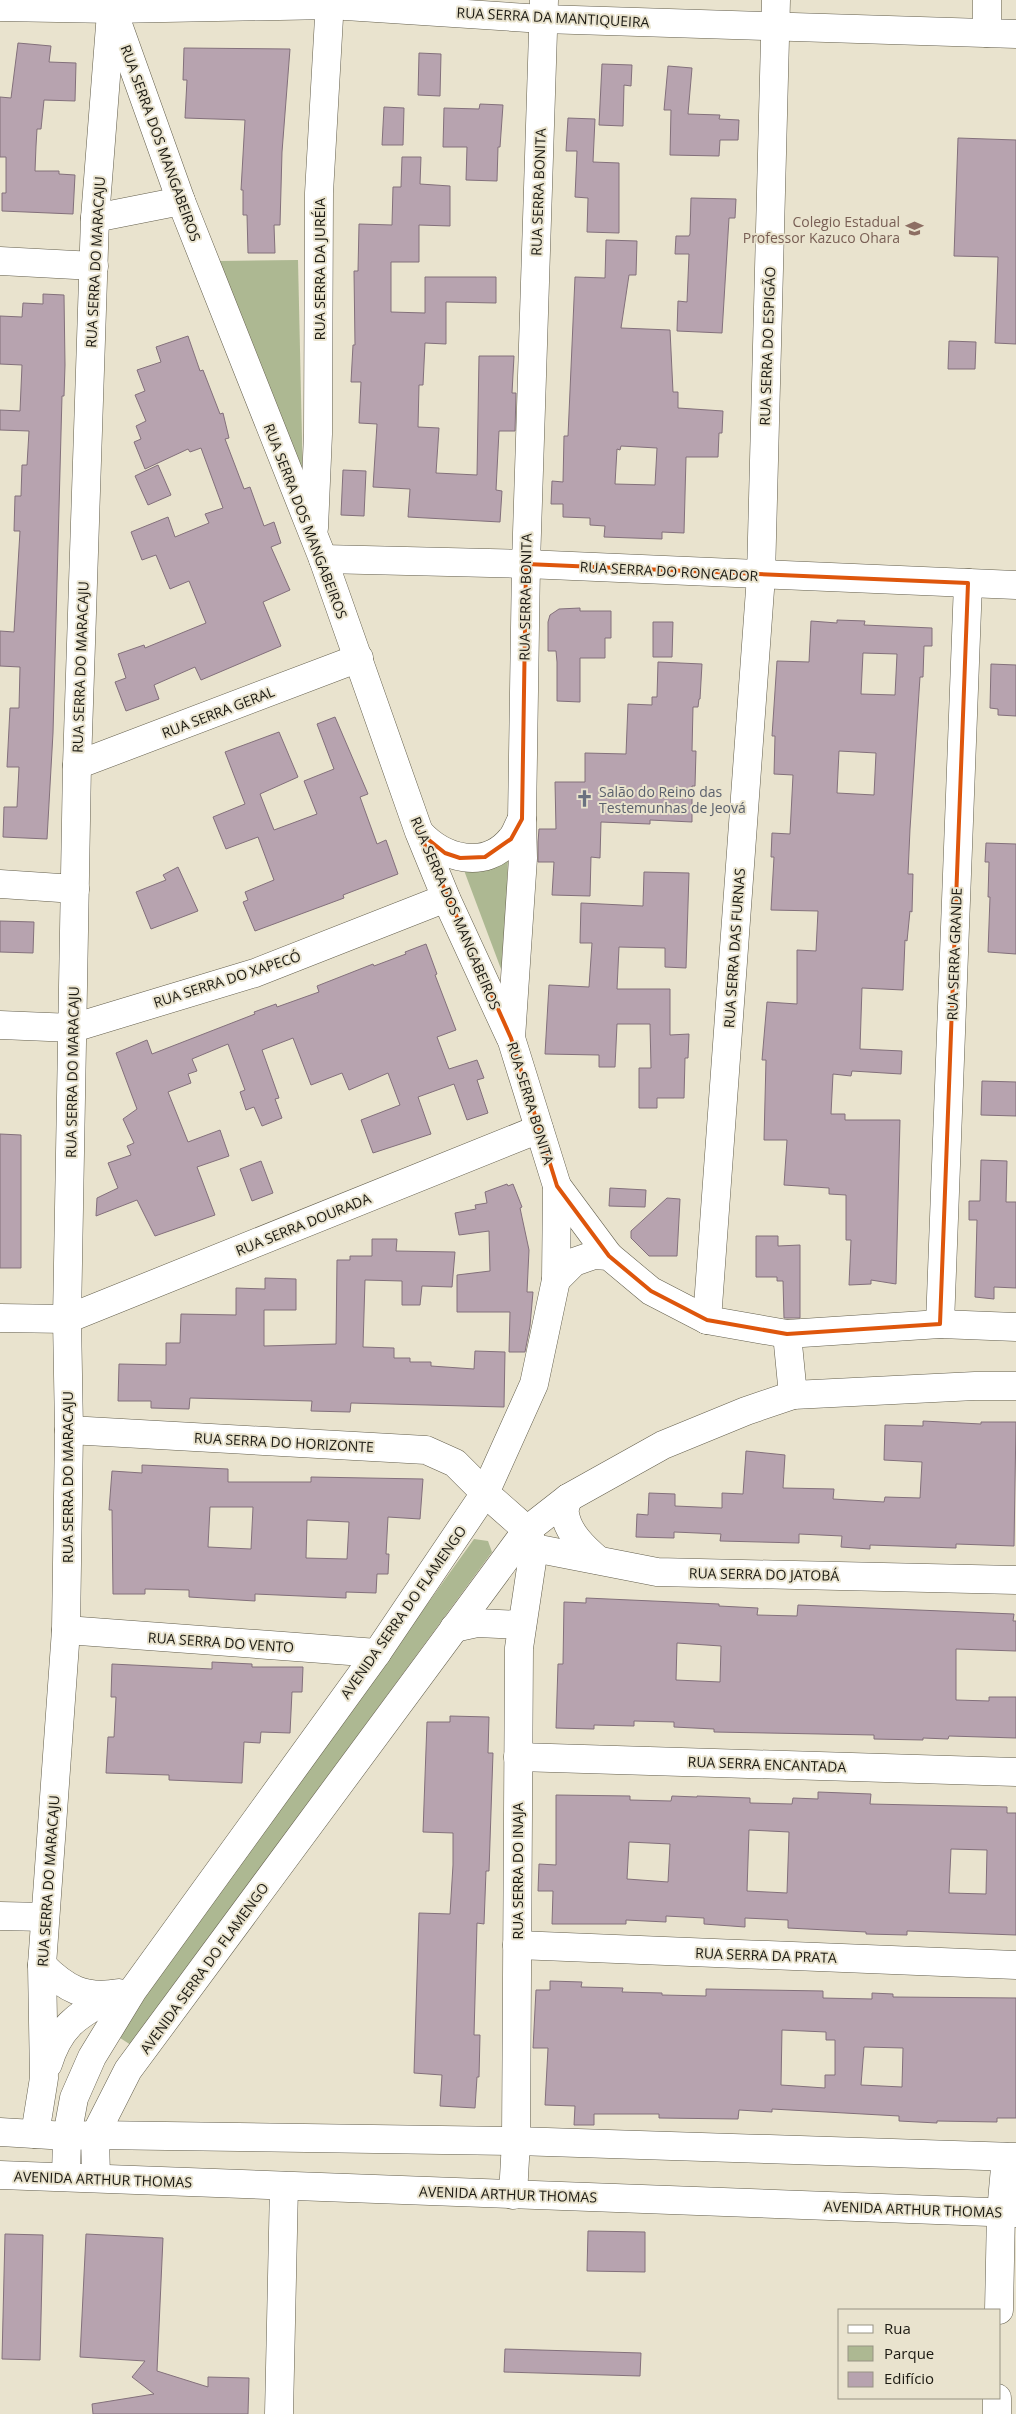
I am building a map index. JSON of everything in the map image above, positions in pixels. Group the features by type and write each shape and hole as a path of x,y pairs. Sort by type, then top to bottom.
{"street":[{"path":"987,34 988,0"},
{"name":"RUA SERRA DA MANTIQUEIRA","path":"0,7 111,3 330,2 544,9 776,13 987,34 1016,34"},
{"name":"RUA SERRA DA JURÉIA","path":"318,549 319,193 330,2"},
{"name":"RUA SERRA DOS MANGABEIROS","path":"111,3 181,200 318,549 419,832 446,898 511,1038"},
{"name":"RUA SERRA DO MARACAJU","path":"35,2134 44,2078 42,1965 66,1630 69,1430 67,1319 77,765 95,218 111,3"},
{"name":"RUA SERRA BONITA","path":"544,9 526,564 523,858 511,1038 557,1186"},
{"name":"RUA SERRA DO ESPIGÃO","path":"761,576 776,13"},
{"path":"95,218 181,200"},
{"path":"0,261 94,266"},
{"name":"RUA SERRA DO RONCADOR","path":"318,549 526,564 761,576 1016,585"},
{"name":"RUA SERRA DAS FURNAS","path":"707,1320 761,576"},
{"name":"RUA SERRA GRANDE","path":"940,1324 968,583"},
{"name":"RUA SERRA GERAL","path":"77,765 358,658"},
{"path":"419,832 429,843 445,853 460,858 485,857 511,839 522,818"},
{"path":"0,884 75,888"},
{"name":"RUA SERRA DO XAPECÓ","path":"0,1026 73,1028 255,973 446,898"},
{"name":"RUA SERRA DOURADA","path":"67,1319 539,1130"},
{"path":"557,1186 610,1256 651,1291 707,1320 786,1334 940,1324 1016,1327"},
{"name":"AVENIDA SERRA DO FLAMENGO","path":"66,2177 67,2136 74,2098 124,1992 377,1653 484,1493 534,1384 556,1280 557,1186"},
{"path":"556,1280 574,1262 594,1255 610,1256"},
{"path":"0,1318 67,1319"},
{"path":"786,1334 793,1395"},
{"name":"AVENIDA SERRA DO FLAMENGO","path":"96,2178 95,2135 128,2070 454,1628 530,1539 568,1498 663,1445 746,1411 793,1395 975,1386 1016,1386"},
{"name":"RUA SERRA DO HORIZONTE","path":"69,1430 426,1450 455,1463 530,1539"},
{"path":"568,1498 565,1513 572,1530 582,1546 598,1560"},
{"name":"RUA SERRA DO JATOBÁ","path":"530,1539 598,1560 657,1572 1016,1580"},
{"name":"RUA SERRA DO INAJA","path":"512,2195 516,2141 519,1648 530,1539"},
{"path":"454,1628 477,1622 522,1625"},
{"name":"RUA SERRA DO VENTO","path":"66,1630 377,1653"},
{"name":"RUA SERRA ENCANTADA","path":"518,1756 1016,1772"},
{"path":"0,1916 45,1917"},
{"name":"RUA SERRA DA PRATA","path":"517,1946 1016,1965"},
{"path":"42,1965 61,1984 78,1991 96,1995 124,1992"},
{"path":"44,2078 54,2046 62,2031 78,2016 124,1992"},
{"path":"0,2132 67,2136 516,2141 1011,2157 1009,2212 999,2309"},
{"name":"AVENIDA ARTHUR THOMAS","path":"0,2174 512,2195 1009,2212"},
{"path":"279,2414 284,2186"},
{"path":"997,2399 997,2414"}],"highlighted area":[{"path":"526,564 968,583 940,1324 787,1334 707,1320 651,1291 609,1256 557,1186 511,1038 419,832 445,853 460,858 485,857 511,839 522,819"}],"green space":[{"path":"298,260 303,484 218,261"},
{"path":"508,858 504,977 462,865"},
{"path":"474,1539 488,1541 492,1552 131,2045 117,2036"}],"building":[{"path":"18,43 51,46 49,62 76,63 75,101 44,100 41,129 37,129 35,171 59,171 59,174 75,175 73,214 2,211 2,193 6,193 6,157 0,157 0,97 11,98"},
{"path":"184,48 290,49 282,152 280,225 274,225 275,253 248,253 247,215 243,215 243,190 241,190 245,120 185,118 187,80 183,80"},
{"path":"419,53 441,54 440,96 418,95"},
{"path":"602,64 632,65 631,86 624,85 623,126 599,125"},
{"path":"668,66 692,68 688,114 720,115 719,119 739,120 738,140 720,140 719,156 670,155 671,110 664,110"},
{"path":"480,104 503,105 500,147 498,147 497,181 466,180 467,147 443,147 444,108 479,109"},
{"path":"384,107 404,108 403,145 382,145"},
{"path":"568,118 595,119 593,162 619,163 619,233 587,232 588,198 575,197 577,151 566,151"},
{"path":"958,138 1016,140 1016,344 995,343 998,257 954,256"},
{"path":"402,157 421,157 420,184 450,186 450,226 419,225 419,262 391,262 391,312 425,313 425,277 496,277 496,303 446,302 446,344 425,343 423,385 419,385 418,427 439,428 436,473 477,475 479,356 514,356 512,393 516,393 515,431 499,431 496,490 502,491 500,522 408,517 410,489 373,487 377,424 359,423 361,382 351,382 353,345 355,345 354,271 358,271 359,224 392,225 393,187 401,187"},
{"path":"691,198 736,199 735,218 729,218 722,333 677,331 678,301 687,302 689,254 675,254 676,236 689,236 690,234"},
{"path":"606,240 637,241 636,275 629,275 621,328 670,330 673,392 678,392 678,408 723,411 722,433 719,433 718,457 686,457 684,533 662,532 662,539 604,537 605,526 590,525 590,518 563,517 563,504 551,504 552,481 563,482 564,436 568,436 575,277 605,278","holes":["621,446 657,448 655,485 615,484 617,449 620,450"]},
{"path":"43,294 64,295 65,365 64,396 62,396 53,733 47,839 3,837 4,807 17,807 19,767 7,767 10,708 19,708 20,667 0,666 0,631 14,632 20,531 14,531 15,496 21,496 22,465 27,465 29,431 0,430 0,410 20,411 22,365 0,364 0,316 22,317 23,303 43,304"},
{"path":"188,336 200,371 203,370 220,414 223,413 229,438 225,439 244,489 250,487 264,526 274,522 281,543 271,547 290,590 263,602 281,646 201,680 195,667 154,685 159,699 126,711 115,682 126,678 118,654 144,645 145,648 206,623 189,581 170,589 156,555 142,560 131,532 168,517 175,537 209,523 205,514 223,508 201,448 190,452 188,449 145,469 134,442 141,439 136,426 146,421 135,395 145,391 137,370 161,362 156,347"},
{"path":"949,341 976,342 975,369 948,369"},
{"path":"158,465 171,495 148,505 135,476"},
{"path":"343,470 366,471 364,516 341,515"},
{"path":"580,608 580,611 611,611 611,638 605,638 605,658 580,658 580,702 557,701 556,651 548,651 548,622 550,615 559,609"},
{"path":"837,620 865,621 864,625 932,628 932,646 924,646 923,677 920,677 908,874 913,874 912,912 910,911 907,941 905,940 903,990 862,988 860,1049 902,1051 901,1074 852,1071 851,1076 833,1074 831,1114 845,1114 845,1120 900,1120 896,1284 871,1280 871,1284 849,1285 851,1240 846,1240 846,1195 829,1194 829,1188 784,1185 787,1140 764,1140 766,1060 762,1060 767,1002 797,1004 797,950 816,951 818,911 771,910 774,857 771,857 772,833 790,834 793,775 774,774 775,736 772,736 777,661 809,662 811,621 837,623","holes":["863,653 897,654 895,695 861,694","839,751 876,753 874,795 837,793"]},
{"path":"653,622 673,622 672,657 653,657"},
{"path":"658,662 702,664 700,699 698,707 693,707 692,751 696,751 695,786 692,786 692,822 650,820 650,824 601,822 600,858 591,857 590,896 552,895 554,862 538,862 538,842 539,829 556,829 555,782 585,782 585,753 626,754 628,704 652,705 652,697 657,697"},
{"path":"991,664 1016,665 1016,716 998,715 998,709 990,708"},
{"path":"335,717 368,794 360,797 377,844 386,840 398,874 343,895 344,898 255,931 243,902 248,900 245,892 274,880 258,837 226,849 213,817 245,804 225,752 279,732 298,777 260,794 274,830 317,814 304,781 334,769 317,724"},
{"path":"986,843 1016,844 1016,954 988,952 990,897 988,897 989,862 985,862"},
{"path":"178,867 198,911 151,929 136,892 166,880 163,875"},
{"path":"644,872 689,873 686,968 665,967 665,948 619,947 617,989 670,989 670,1035 689,1034 688,1058 685,1058 684,1098 657,1098 657,1108 639,1108 639,1068 651,1068 650,1024 617,1024 615,1067 599,1067 599,1055 545,1054 549,985 589,987 592,943 580,943 581,903 643,906"},
{"path":"0,921 34,922 33,953 0,952"},
{"path":"426,944 437,974 435,975 456,1030 437,1037 449,1069 477,1060 484,1078 477,1080 488,1113 467,1120 454,1084 418,1097 431,1134 373,1153 361,1120 400,1105 388,1073 349,1090 342,1073 311,1085 293,1038 262,1050 279,1098 275,1099 282,1118 262,1126 254,1107 246,1110 240,1092 245,1090 228,1044 192,1059 197,1071 188,1074 191,1083 168,1092 188,1142 220,1130 229,1156 197,1167 215,1215 155,1236 137,1200 96,1216 97,1198 118,1188 108,1163 131,1155 127,1146 134,1143 123,1119 137,1109 116,1053 147,1040 152,1054 255,1014 254,1012 276,1004 277,1007 319,992 317,986 373,964 374,966 406,954 405,952"},
{"path":"982,1081 1016,1082 1016,1116 981,1115"},
{"path":"0,1134 21,1135 21,1268 0,1268"},
{"path":"981,1160 1007,1161 1006,1202 1016,1202 1016,1288 994,1287 994,1299 975,1297 977,1220 969,1220 969,1201 980,1201"},
{"path":"261,1161 273,1193 252,1201 240,1169"},
{"path":"507,1184 508,1186 513,1184 522,1207 520,1208 529,1250 527,1292 533,1292 530,1326 525,1352 509,1352 510,1312 457,1312 457,1275 490,1271 489,1231 459,1235 455,1213 476,1209 475,1205 487,1203 485,1192"},
{"path":"610,1188 646,1190 645,1207 609,1206"},
{"path":"667,1198 680,1199 677,1256 649,1256 631,1238 631,1231"},
{"path":"756,1236 778,1236 778,1246 800,1245 800,1318 784,1318 783,1281 777,1281 777,1277 756,1277"},
{"path":"372,1239 397,1239 396,1251 455,1252 452,1287 422,1286 420,1305 402,1305 402,1281 365,1280 363,1347 394,1348 394,1358 410,1358 410,1362 431,1362 431,1366 474,1369 475,1351 505,1352 504,1407 351,1403 350,1412 311,1411 312,1401 190,1398 189,1409 151,1408 151,1401 118,1401 119,1364 166,1365 166,1343 180,1343 181,1314 236,1315 236,1288 265,1289 265,1278 296,1279 296,1310 264,1310 264,1346 336,1344 337,1260 350,1260 350,1256 372,1256"},
{"path":"923,1421 981,1424 981,1422 1016,1422 1014,1546 956,1544 956,1548 870,1545 870,1549 841,1547 842,1536 799,1534 799,1543 720,1541 721,1534 674,1532 674,1538 636,1537 637,1514 648,1515 649,1493 675,1494 675,1506 722,1508 722,1493 743,1494 746,1451 785,1455 783,1488 834,1489 833,1499 884,1502 885,1497 920,1498 922,1462 884,1460 885,1425 923,1426"},
{"path":"142,1465 228,1469 228,1482 311,1482 311,1477 423,1479 420,1519 388,1517 386,1554 389,1554 388,1574 377,1574 376,1593 346,1592 346,1598 255,1594 255,1601 189,1597 189,1590 145,1589 145,1594 113,1594 112,1510 109,1510 112,1471 142,1473","holes":["210,1507 253,1507 251,1549 208,1547","307,1520 349,1522 347,1559 306,1558"]},
{"path":"586,1598 719,1604 719,1606 758,1608 757,1615 797,1616 798,1605 1014,1614 1013,1621 1016,1621 1016,1651 956,1649 956,1700 989,1701 989,1697 1016,1697 1016,1738 949,1736 948,1739 923,1738 923,1740 874,1739 874,1735 714,1732 714,1729 674,1727 674,1722 634,1721 634,1726 594,1725 594,1729 556,1728 558,1664 563,1664 564,1602 586,1603","holes":["677,1643 721,1646 720,1682 676,1680"]},
{"path":"212,1662 252,1664 252,1667 303,1667 302,1692 292,1692 290,1733 261,1732 260,1743 244,1742 242,1783 169,1780 169,1775 106,1773 108,1737 114,1737 116,1697 111,1697 112,1664 212,1669"},
{"path":"450,1716 489,1717 488,1753 493,1753 489,1871 486,1871 484,1924 477,1923 474,2035 480,2035 479,2077 477,2077 475,2108 440,2106 442,2075 414,2073 419,1913 450,1914 453,1865 453,1833 423,1832 427,1722 450,1722"},
{"path":"818,1792 871,1794 870,1804 1007,1807 1007,1813 1016,1813 1016,1935 907,1931 907,1935 866,1934 866,1932 788,1928 788,1920 745,1918 745,1927 704,1924 704,1918 666,1916 666,1922 626,1920 626,1924 552,1924 553,1891 538,1891 539,1864 556,1865 556,1795 630,1796 630,1800 671,1801 672,1796 750,1798 750,1803 792,1804 793,1798 818,1799","holes":["749,1830 789,1832 787,1893 747,1891","629,1842 670,1844 668,1882 627,1879","951,1849 987,1850 986,1894 949,1893"]},
{"path":"550,1981 582,1982 581,1987 623,1988 622,1992 662,1993 662,1995 706,1996 706,1989 823,1991 823,1998 872,1999 872,1993 893,1994 893,1997 1016,1998 1016,2118 997,2118 997,2122 937,2121 937,2123 899,2121 899,2116 772,2109 772,2112 739,2110 738,2119 659,2118 659,2114 594,2114 594,2125 574,2125 575,2106 545,2105 548,2048 533,2048 536,1990 550,1990","holes":["782,2030 826,2032 826,2040 835,2040 835,2075 825,2075 825,2088 781,2085","864,2047 903,2048 902,2087 861,2085"]},
{"path":"588,2231 645,2232 645,2272 587,2271"},
{"path":"5,2234 43,2235 40,2360 2,2359"},
{"path":"86,2234 163,2238 157,2371 208,2387 208,2377 249,2378 248,2414 93,2414 92,2404 154,2394 132,2377 145,2361 80,2357"},
{"path":"505,2349 641,2353 640,2376 504,2372"}],"place":[{"name":"Colegio Estadual Professor Kazuco Ohara","path":"914,229"},
{"name":"Salão do Reino das Testemunhas de Jeová","path":"585,799"}]}
